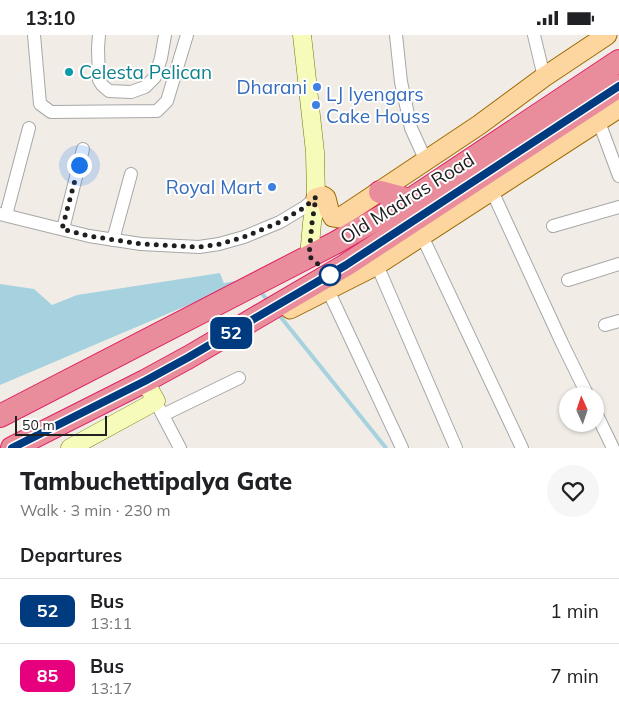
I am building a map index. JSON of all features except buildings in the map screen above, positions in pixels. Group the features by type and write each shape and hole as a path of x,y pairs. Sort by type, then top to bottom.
{"highway":[{"name":"Old Madras Road","path":"0,416 375,221 410,200 619,61"},
{"name":"Old Madras Road","path":"12,448 145,381 346,265 619,86"},
{"path":"380,192 410,200"}],"main road":[{"path":"302,35 315,152 316,197 309,256"},
{"path":"316,197 322,195 326,198 328,210 332,217 339,218 479,125 601,37"},
{"path":"246,323 272,318 377,265 619,108"},
{"path":"70,448 159,408 145,381"}],"street":[{"path":"34,35 40,104 51,112 157,111 167,101 187,35"},
{"path":"99,35 99,80 109,91 131,92 145,87 155,77 165,35"},
{"path":"396,35 401,82 411,128 426,161"},
{"path":"534,35 544,77"},
{"path":"120,91 121,111"},
{"path":"599,122 619,176"},
{"path":"29,128 3,214 89,236 141,244 199,247 220,244 244,237 280,222 305,207 316,197"},
{"path":"62,229 83,149"},
{"path":"113,239 131,174"},
{"path":"492,191 584,387"},
{"path":"553,226 619,207"},
{"path":"422,236 522,448"},
{"path":"568,280 619,264"},
{"path":"377,265 456,448"},
{"path":"328,290 402,448"},
{"path":"605,325 619,321"},
{"path":"180,448 159,408 239,378"},
{"path":"604,430 613,448"}],"water":[{"path":"220,273 226,289 0,385 0,284 34,289 52,305 77,295"}],"waterway":[{"path":"220,286 235,283"},
{"path":"259,290 269,302"},
{"path":"279,315 386,448"}],"bus line":[{"name":"52","path":"12,448 189,357 346,265 619,86"}],"place":[{"name":"Celesta Pelican","path":"69,72"},
{"name":"Dharani","path":"317,87"},
{"name":"LJ Iyengars Cake Houss","path":"316,105"},
{"name":"Royal Mart","path":"272,187"}],"route":[{"path":"79,165 62,229 89,236 141,244 199,247 220,244 244,237 280,222 305,207 316,197 309,256 330,275"}]}
